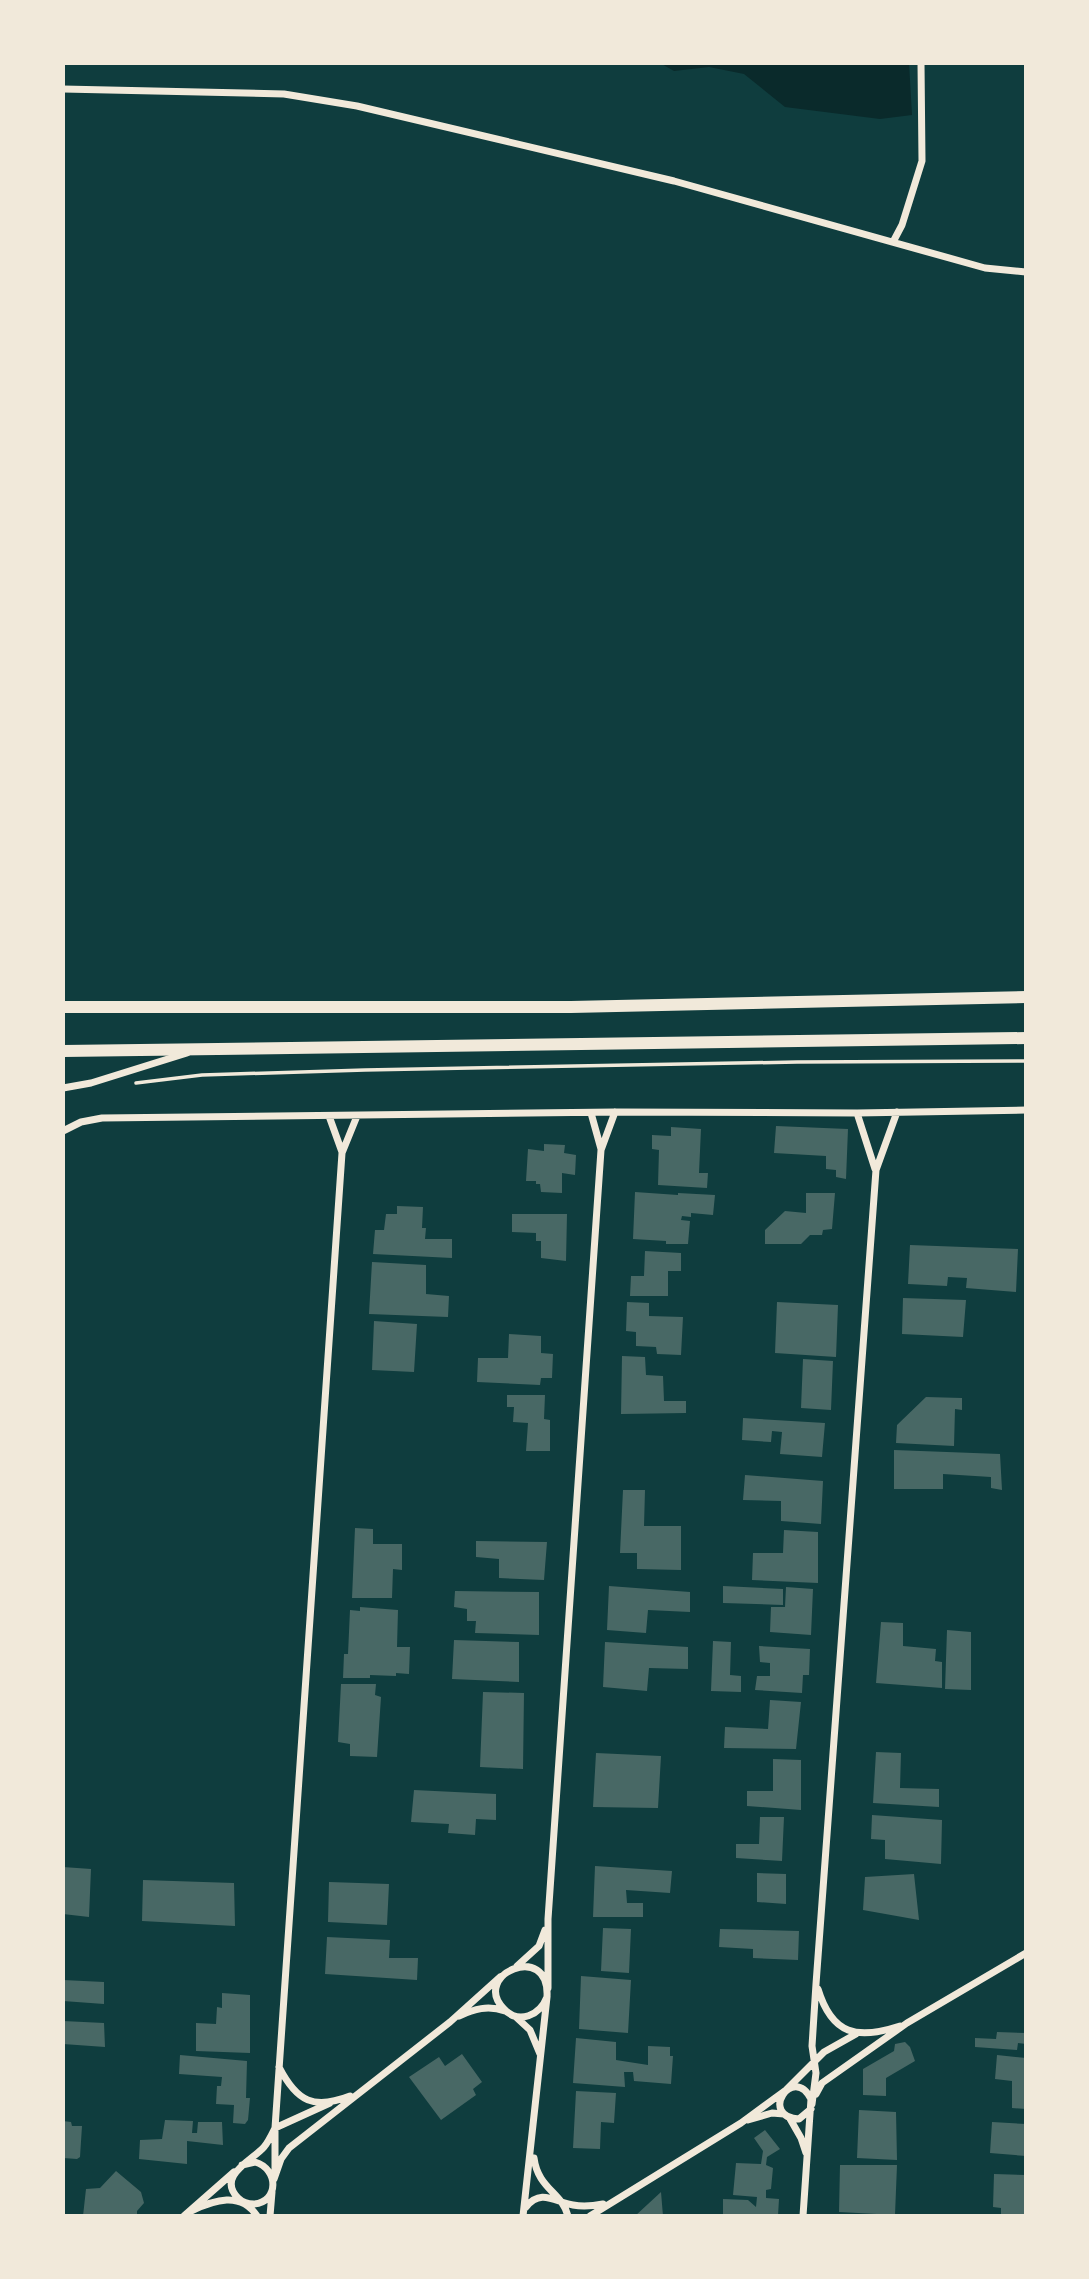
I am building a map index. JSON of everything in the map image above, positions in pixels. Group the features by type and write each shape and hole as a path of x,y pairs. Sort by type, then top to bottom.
{"main road":[{"path":"63,1007 571,1007 1026,997"},
{"path":"63,1051 1026,1038"}],"street":[{"path":"893,242 902,225 922,162 920,63"},
{"path":"63,89 284,94 357,106 674,181 985,268 1026,272"},
{"path":"63,1088 91,1083 197,1050"},
{"path":"63,1131 81,1122 102,1118 1026,1110"},
{"path":"524,2213 548,1988 548,1919 601,1150 615,1112"},
{"path":"803,2216 816,2073 812,2046 816,1984 876,1170 897,1112"},
{"path":"591,1113 601,1150"},
{"path":"857,1113 876,1170"},
{"path":"329,1116 342,1153"},
{"path":"270,2216 342,1153 357,1116"},
{"path":"275,2173 289,2148 450,2022 539,1946 548,1919"},
{"path":"741,2123 772,2113 799,2119 811,2107 822,2083 907,2023 1025,1954"},
{"path":"517,1966 533,1968 540,1973 548,1988"},
{"path":"503,1974 497,1997 510,2013 530,2030 536,2040 540,2062"},
{"path":"816,1984 830,2015 842,2028 856,2034 869,2034 907,2023"},
{"path":"450,2022 480,2008 494,2007 531,2016 544,2005 547,1997"},
{"path":"590,2216 741,2123 786,2090 824,2052 856,2034"},
{"path":"279,2066 286,2079 304,2097 317,2104 330,2103"},
{"path":"807,2161 801,2138 780,2099 786,2090 801,2088 809,2094 811,2107"},
{"path":"188,2213 266,2146 275,2128 358,2093"},
{"path":"532,2147 538,2175 560,2201 568,2216"},
{"path":"188,2213 213,2201 243,2201 255,2204 266,2199 273,2186 270,2172 255,2162 240,2167 234,2175 232,2187 238,2198 243,2201 257,2216"},
{"path":"524,2213 533,2200 539,2197 554,2197 581,2206 607,2204"}],"path":[{"path":"134,1083 202,1075 365,1070 797,1062 1026,1061"}],"water":[{"path":"660,63 909,63 912,115 880,119 785,107 744,74 709,67 674,71"}],"building":[{"path":"776,1126 848,1129 846,1179 836,1177 836,1170 826,1169 826,1156 774,1153"},
{"path":"671,1127 701,1129 699,1173 708,1173 707,1188 658,1185 659,1150 652,1149 652,1135 671,1136"},
{"path":"544,1144 565,1145 564,1153 576,1155 575,1175 562,1173 562,1193 541,1192 540,1184 536,1184 536,1181 526,1181 528,1149 544,1151"},
{"path":"635,1192 715,1195 713,1215 691,1213 691,1217 682,1216 681,1220 690,1221 688,1244 633,1239"},
{"path":"806,1193 835,1193 832,1229 823,1230 822,1235 810,1235 801,1244 765,1244 765,1230 785,1211 806,1213"},
{"path":"397,1206 423,1207 422,1228 426,1228 425,1239 452,1239 452,1258 373,1254 375,1230 384,1230 386,1214 397,1214"},
{"path":"512,1214 567,1214 566,1261 541,1258 541,1241 536,1241 536,1233 512,1232"},
{"path":"910,1245 1018,1249 1016,1292 966,1288 967,1278 948,1277 947,1286 908,1284"},
{"path":"645,1251 681,1253 681,1271 668,1271 668,1296 630,1296 631,1276 644,1276"},
{"path":"372,1262 426,1265 426,1294 449,1296 448,1317 369,1314"},
{"path":"903,1298 966,1300 963,1337 902,1334"},
{"path":"627,1302 649,1303 649,1316 683,1317 681,1355 657,1354 656,1347 636,1346 636,1332 626,1331"},
{"path":"777,1302 838,1305 836,1357 775,1353"},
{"path":"374,1321 417,1324 414,1372 372,1370"},
{"path":"509,1334 541,1336 541,1353 553,1354 552,1378 541,1378 540,1385 477,1382 478,1358 508,1358"},
{"path":"622,1356 645,1357 646,1375 663,1376 664,1401 686,1401 686,1413 621,1414"},
{"path":"803,1359 833,1361 831,1410 801,1408"},
{"path":"507,1395 545,1395 544,1419 550,1420 550,1451 526,1451 528,1423 513,1422 514,1407 507,1407"},
{"path":"926,1397 962,1398 962,1410 955,1409 954,1446 896,1443 897,1425"},
{"path":"743,1418 825,1423 822,1457 780,1454 782,1432 772,1431 771,1442 742,1440"},
{"path":"894,1450 1000,1454 1002,1490 991,1488 991,1477 943,1474 943,1489 894,1489"},
{"path":"745,1475 823,1481 821,1524 781,1521 781,1501 743,1500"},
{"path":"623,1490 645,1490 644,1526 681,1526 681,1570 637,1569 637,1553 620,1553"},
{"path":"355,1528 373,1529 373,1544 402,1544 402,1570 393,1569 392,1598 352,1598"},
{"path":"784,1530 818,1532 818,1583 752,1580 753,1553 783,1553"},
{"path":"476,1541 547,1542 544,1580 499,1578 499,1559 476,1557"},
{"path":"609,1586 690,1592 690,1612 648,1610 646,1633 607,1630"},
{"path":"723,1586 783,1589 783,1605 723,1603"},
{"path":"786,1587 813,1589 811,1635 770,1632 771,1607 785,1607"},
{"path":"455,1591 539,1592 539,1635 475,1633 476,1621 467,1621 467,1609 454,1607"},
{"path":"360,1607 398,1610 397,1647 410,1647 409,1674 343,1678 344,1654 348,1654 350,1610 360,1611"},
{"path":"881,1622 903,1623 903,1646 936,1649 935,1661 942,1662 942,1688 876,1683"},
{"path":"947,1630 971,1632 971,1690 945,1689"},
{"path":"454,1640 519,1642 519,1682 452,1679"},
{"path":"713,1641 731,1642 730,1675 741,1676 741,1692 711,1691"},
{"path":"605,1642 688,1647 688,1669 649,1668 647,1691 603,1687"},
{"path":"759,1646 810,1649 809,1675 803,1675 802,1693 755,1690 757,1676 770,1676 770,1663 760,1662"},
{"path":"341,1684 376,1684 375,1695 381,1697 377,1757 350,1756 350,1744 338,1742"},
{"path":"483,1692 524,1693 523,1769 480,1767"},
{"path":"770,1700 801,1702 796,1749 724,1748 725,1727 768,1729"},
{"path":"876,1752 901,1753 900,1788 939,1789 939,1807 873,1803"},
{"path":"596,1753 661,1756 658,1808 593,1807"},
{"path":"773,1759 801,1760 801,1810 747,1806 747,1791 773,1791"},
{"path":"414,1790 496,1794 496,1820 476,1819 475,1835 448,1833 449,1824 411,1822"},
{"path":"872,1815 942,1820 941,1864 885,1859 885,1840 871,1839"},
{"path":"760,1817 784,1817 782,1861 736,1858 736,1844 759,1844"},
{"path":"595,1866 672,1871 670,1893 626,1890 627,1903 643,1903 643,1917 593,1917"},
{"path":"63,1867 91,1869 89,1917 63,1914"},
{"path":"757,1873 786,1874 786,1904 757,1902"},
{"path":"914,1874 919,1920 863,1910 865,1877"},
{"path":"143,1880 234,1883 235,1926 142,1921"},
{"path":"329,1882 389,1884 387,1925 328,1922"},
{"path":"603,1928 631,1929 629,1973 601,1971"},
{"path":"720,1929 799,1931 798,1960 753,1958 753,1949 719,1947"},
{"path":"327,1937 390,1940 389,1958 418,1958 417,1980 325,1974"},
{"path":"581,1976 631,1980 628,2033 579,2029"},
{"path":"63,1980 104,1982 104,2004 63,2001"},
{"path":"222,1993 250,1995 250,2053 196,2051 196,2023 216,2024 217,2007 222,2008"},
{"path":"63,2021 104,2023 105,2047 63,2044"},
{"path":"997,2032 1026,2033 1026,2044 1018,2043 1017,2050 975,2047 975,2038 996,2039"},
{"path":"576,2038 616,2042 616,2060 648,2065 648,2046 670,2047 670,2056 673,2056 671,2084 634,2081 633,2072 624,2072 625,2087 573,2083"},
{"path":"905,2042 915,2061 886,2078 886,2096 863,2095 863,2069 894,2051 895,2044"},
{"path":"462,2054 482,2082 473,2089 476,2095 441,2120 409,2077 439,2057 445,2066"},
{"path":"180,2055 247,2061 246,2098 250,2098 248,2120 245,2124 233,2123 234,2105 216,2104 217,2086 221,2086 222,2077 179,2074"},
{"path":"997,2055 1026,2058 1026,2109 1012,2108 1012,2081 995,2079"},
{"path":"576,2091 616,2093 614,2123 601,2122 600,2149 573,2148"},
{"path":"859,2110 896,2112 897,2160 857,2158"},
{"path":"165,2120 193,2121 192,2133 197,2133 198,2122 222,2122 223,2145 187,2141 187,2164 139,2159 140,2140 162,2139"},
{"path":"63,2121 71,2122 72,2126 82,2126 80,2157 77,2159 63,2158"},
{"path":"992,2122 1026,2124 1026,2156 990,2153"},
{"path":"765,2130 780,2149 767,2157 766,2165 773,2168 771,2189 766,2190 766,2198 779,2199 778,2216 723,2216 723,2199 748,2200 756,2207 757,2197 733,2195 736,2163 761,2164 763,2151 754,2138"},
{"path":"840,2165 897,2165 895,2215 839,2212"},
{"path":"116,2171 141,2192 144,2203 137,2215 83,2216 86,2189 100,2188"},
{"path":"994,2174 1026,2175 1026,2216 1001,2216 1001,2208 993,2207"},
{"path":"661,2192 663,2216 635,2216"}]}
